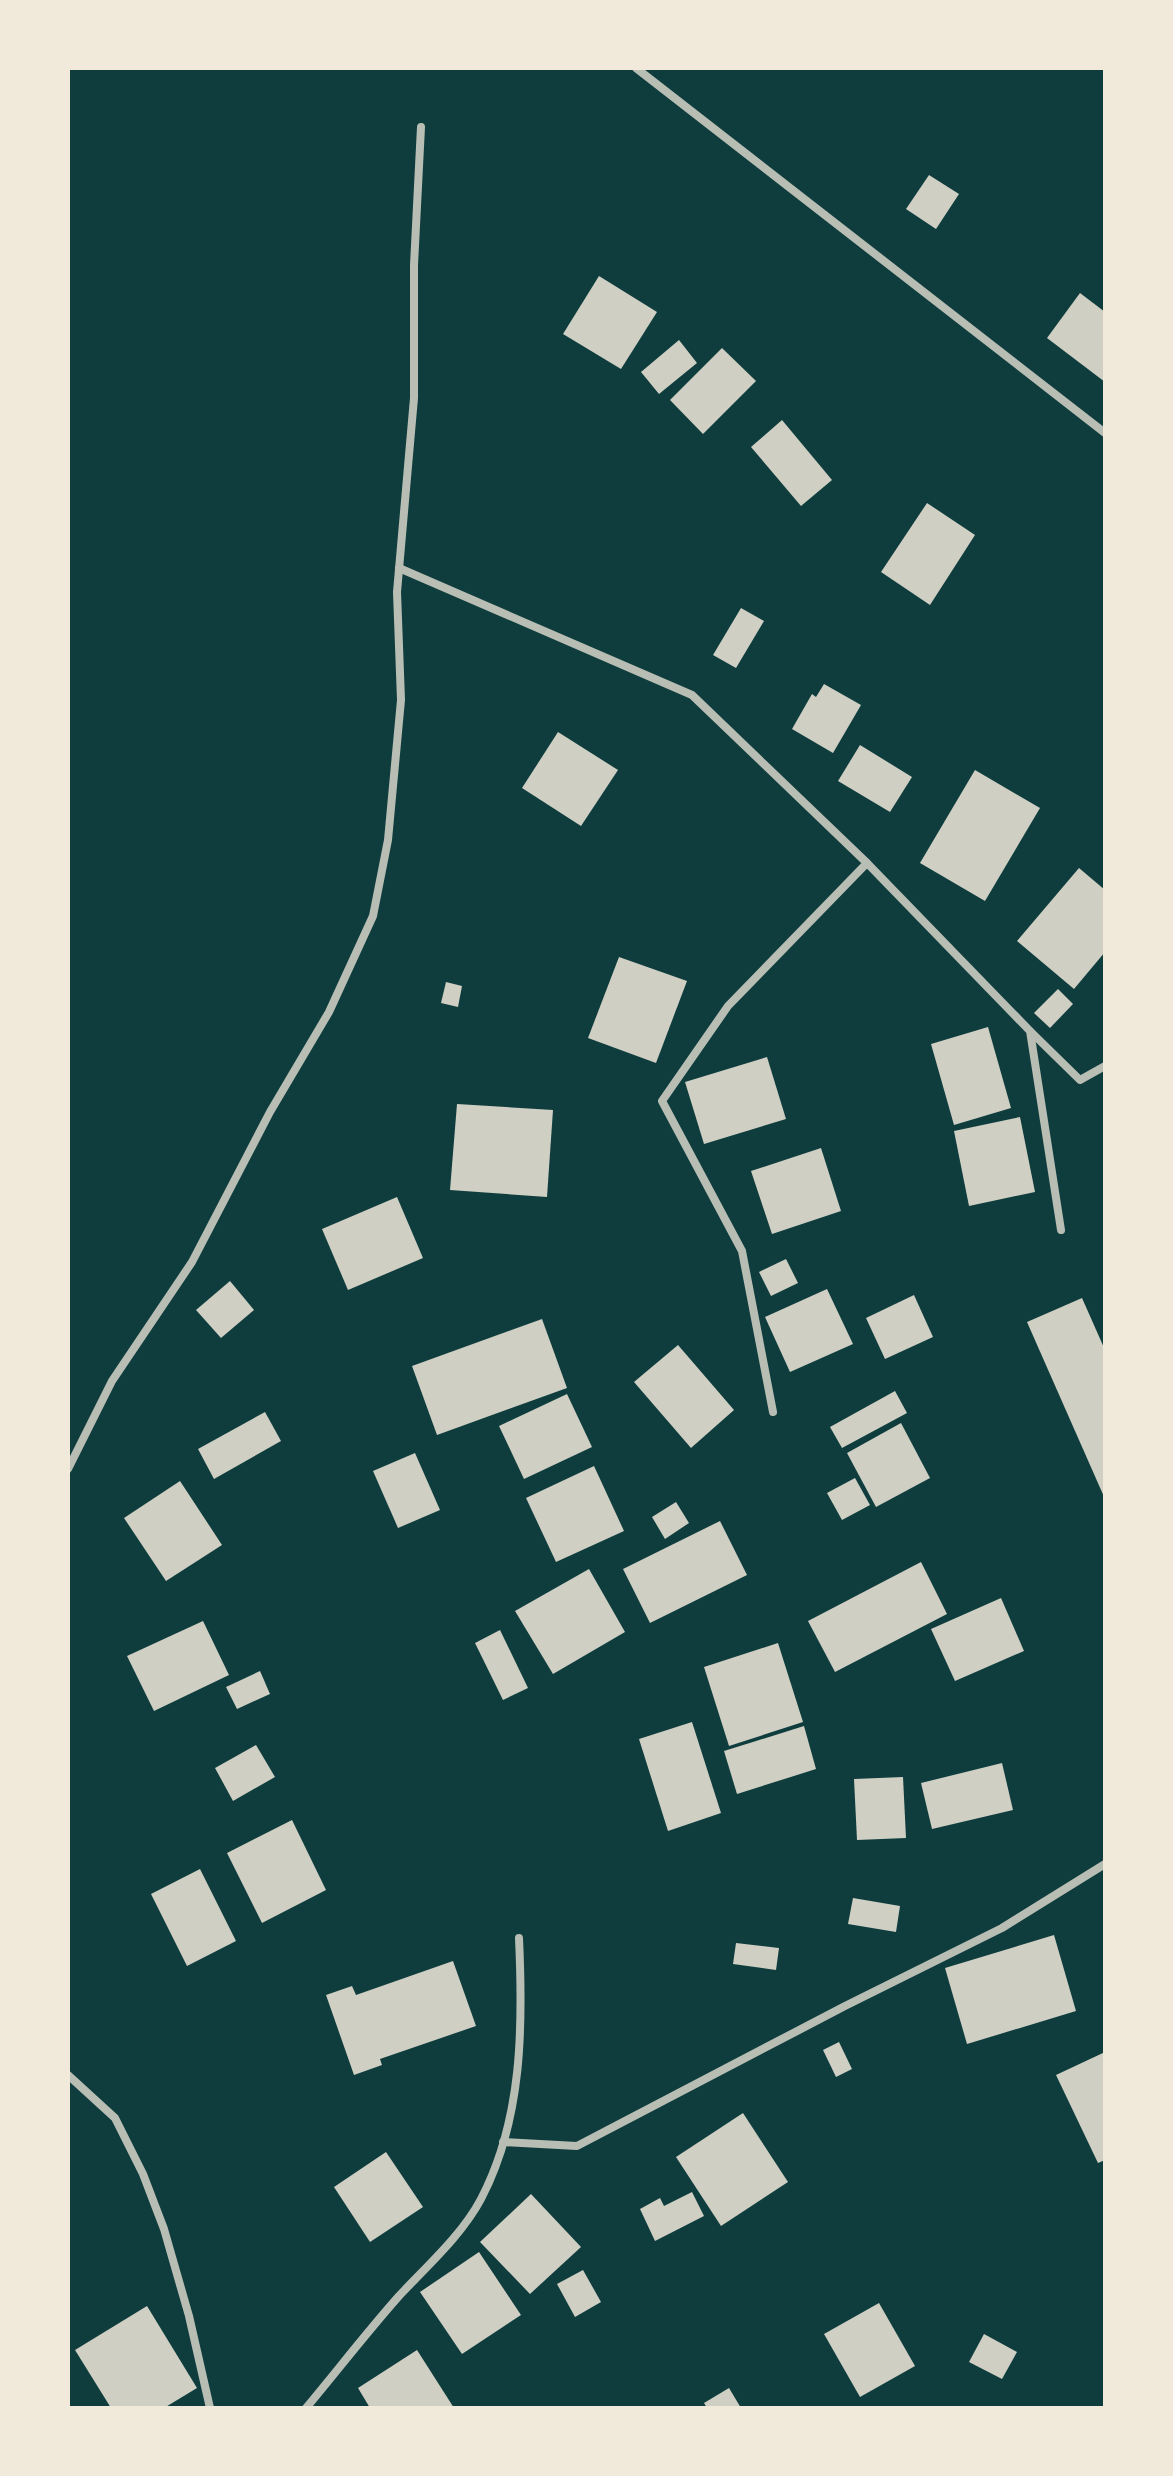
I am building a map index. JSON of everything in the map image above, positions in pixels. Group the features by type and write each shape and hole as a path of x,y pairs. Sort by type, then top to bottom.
{"street":[{"path":"636,68 1105,433"},
{"path":"68,1469 112,1381 192,1262 270,1112 329,1012 373,916 388,840 401,700 397,592 414,398 414,265 421,127"},
{"path":"399,568 692,695 867,863 1080,1080 1105,1066"},
{"path":"773,1412 742,1251 662,1101 728,1006 867,863"},
{"path":"1030,1031 1061,1230"},
{"path":"503,2142 577,2146 1002,1928 1105,1864"},
{"path":"306,2408 385,2312 456,2234 481,2200 513,2109 521,1988 519,1938"},
{"path":"68,2075 115,2118 143,2174 164,2229 189,2316 210,2408"}],"building":[{"path":"929,175 959,194 936,229 906,209"},
{"path":"599,276 657,312 621,369 563,334"},
{"path":"1080,293 1105,312 1105,382 1047,338"},
{"path":"679,340 697,363 659,394 641,372"},
{"path":"722,348 756,381 703,434 670,400"},
{"path":"782,420 832,480 801,506 751,447"},
{"path":"927,503 975,535 930,605 881,572"},
{"path":"741,608 764,621 736,668 713,655"},
{"path":"824,684 861,705 833,753 792,729 812,694 816,697"},
{"path":"558,732 618,770 581,826 522,788"},
{"path":"860,745 912,777 890,812 838,781"},
{"path":"975,770 1040,808 985,901 920,863"},
{"path":"1079,868 1105,890 1105,952 1074,989 1017,941"},
{"path":"619,957 687,981 656,1063 588,1038"},
{"path":"446,982 462,986 458,1007 441,1003"},
{"path":"1058,989 1073,1004 1050,1028 1034,1013"},
{"path":"988,1027 1011,1108 954,1125 931,1044"},
{"path":"767,1057 786,1119 704,1144 685,1082"},
{"path":"457,1104 553,1110 547,1197 450,1190"},
{"path":"1020,1117 1035,1192 969,1206 954,1131"},
{"path":"821,1148 841,1211 772,1234 751,1171"},
{"path":"397,1197 423,1258 348,1290 322,1229"},
{"path":"786,1259 798,1283 771,1296 759,1272"},
{"path":"230,1281 254,1310 221,1338 196,1310"},
{"path":"827,1289 853,1344 790,1372 765,1317"},
{"path":"914,1295 933,1337 885,1359 866,1318"},
{"path":"1082,1298 1105,1350 1105,1499 1027,1322"},
{"path":"542,1319 567,1388 437,1435 412,1366"},
{"path":"678,1345 734,1410 691,1448 634,1382"},
{"path":"895,1391 907,1413 842,1448 830,1427"},
{"path":"567,1394 592,1447 524,1479 499,1426"},
{"path":"265,1412 281,1441 214,1479 198,1449"},
{"path":"901,1423 930,1478 876,1507 847,1453"},
{"path":"415,1453 440,1510 398,1528 373,1471"},
{"path":"594,1466 624,1531 556,1562 526,1498"},
{"path":"855,1478 870,1505 842,1520 827,1493"},
{"path":"180,1481 222,1545 166,1581 124,1518"},
{"path":"676,1502 689,1523 665,1539 652,1517"},
{"path":"720,1521 747,1575 650,1623 623,1569"},
{"path":"921,1562 947,1614 835,1672 808,1621"},
{"path":"589,1569 625,1632 553,1674 515,1611"},
{"path":"1001,1598 1024,1651 955,1681 931,1629"},
{"path":"203,1621 229,1675 154,1711 127,1656"},
{"path":"500,1630 528,1688 503,1700 475,1643"},
{"path":"778,1643 803,1722 729,1746 704,1667"},
{"path":"260,1671 270,1694 237,1709 226,1687"},
{"path":"692,1722 721,1813 668,1831 639,1739"},
{"path":"804,1726 816,1769 737,1794 724,1751"},
{"path":"256,1745 275,1777 233,1801 215,1768"},
{"path":"1002,1763 1013,1810 932,1829 921,1783"},
{"path":"903,1777 906,1838 857,1840 854,1779"},
{"path":"292,1820 326,1890 262,1923 227,1853"},
{"path":"200,1869 236,1941 187,1966 151,1894"},
{"path":"853,1898 900,1906 896,1932 848,1924"},
{"path":"1054,1935 1076,2011 967,2044 945,1968"},
{"path":"736,1943 779,1948 776,1970 733,1964"},
{"path":"453,1961 476,2026 380,2059 382,2065 354,2075 326,1995 352,1986 356,1995"},
{"path":"839,2042 852,2069 836,2077 823,2050"},
{"path":"1105,2052 1105,2160 1098,2163 1056,2075"},
{"path":"743,2113 788,2182 721,2226 676,2157"},
{"path":"386,2152 423,2207 370,2242 334,2187"},
{"path":"692,2192 704,2216 655,2241 640,2209 660,2198 664,2206"},
{"path":"531,2194 581,2247 530,2294 480,2242"},
{"path":"479,2252 521,2315 462,2354 420,2292"},
{"path":"583,2270 601,2302 575,2317 557,2284"},
{"path":"879,2303 915,2366 860,2397 824,2334"},
{"path":"147,2306 197,2388 164,2408 111,2408 75,2350"},
{"path":"984,2334 1017,2352 1002,2379 969,2362"},
{"path":"417,2350 454,2408 370,2408 358,2388"},
{"path":"729,2388 741,2408 707,2408 704,2403"}]}
